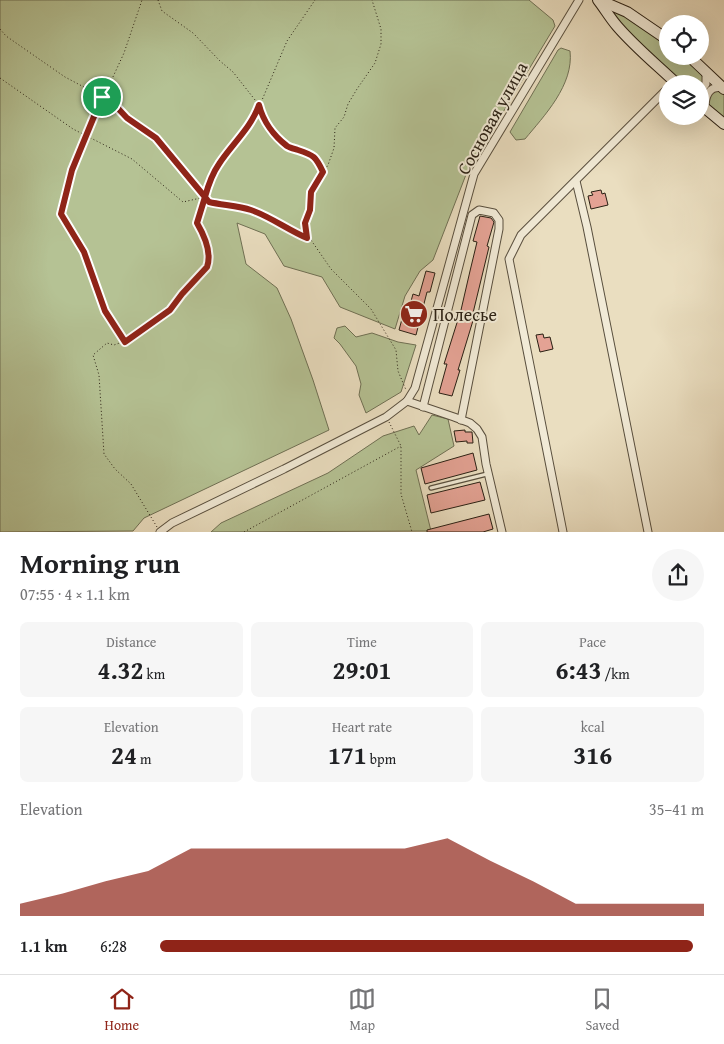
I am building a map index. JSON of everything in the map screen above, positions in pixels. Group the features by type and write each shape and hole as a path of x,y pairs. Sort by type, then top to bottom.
{"main road":[{"path":"599,0 627,12 659,34"},
{"path":"599,0 616,26 664,75"},
{"path":"699,65 724,88"},
{"path":"709,112 724,124"}],"street":[{"name":"Сосновая улица","path":"407,400 417,379 474,174 579,0"},
{"path":"705,71 705,75"},
{"path":"709,91 716,87 724,88"},
{"path":"563,532 509,262 520,235 659,98"},
{"path":"576,181 591,245 648,532"},
{"path":"423,407 472,215 479,210 494,213 499,220 499,229 461,420"},
{"path":"160,531 172,523 386,417 407,400 474,426 482,437 488,474 502,532"}],"lane":[{"path":"431,488 488,474"}],"path":[{"path":"125,342 105,311 84,252 61,214 72,170 102,97 124,53 142,0"},
{"path":"158,0 162,11 193,33 233,72 259,105 262,116 270,128 288,147 303,151 317,158 323,172"},
{"path":"160,531 131,484 114,469 104,454 99,375 93,355 107,343 114,345 125,342 170,310 207,267 209,262 204,236 197,223 208,184 219,165 254,119 287,41 315,0"},
{"path":"307,238 305,223 310,210 311,192 328,165 334,148 335,128 344,117 356,89 375,63 378,53 381,29 372,0"},
{"path":"0,29 6,36 65,77 112,102 127,118 156,138 209,202 249,209 310,240 331,269 371,309 396,350 398,370 407,400"},
{"path":"0,78 31,101 86,136 132,159 183,202 205,197"},
{"path":"386,417 401,446 401,494 412,532"},
{"path":"244,532 401,446"}],"green space":[{"path":"0,0 529,0 553,20 555,26 467,172 433,260 420,271 405,296 395,329 340,307 322,277 284,266 265,234 237,223 246,264 277,288 291,319 329,430 144,518 133,531 0,532"},
{"path":"601,3 659,36 659,65 696,65 703,75 669,75 644,53"},
{"path":"561,48 570,51 570,64 563,88 549,110 525,139 516,140 510,132 558,50"},
{"path":"715,89 724,91 724,121 709,108 709,96"},
{"path":"345,326 356,337 372,333 398,342 416,345 401,392 366,413 359,395 361,384 356,366 334,338 337,328"},
{"path":"432,415 448,419 454,446 416,470 431,531 211,532 221,523 328,473 383,436 414,426 419,435"}],"building":[{"path":"601,190 602,194 605,193 608,205 591,209 588,196 593,195 591,192"},
{"path":"480,216 491,218 494,222 473,313 475,314 452,396 439,393 447,364 444,364 461,310 477,242 473,241"},
{"path":"426,271 435,273 430,292 427,292 416,335 399,330 402,319 406,319 413,294 419,296"},
{"path":"543,334 544,338 550,337 553,349 540,352 536,335"},
{"path":"465,430 465,432 472,432 473,443 467,443 467,441 456,442 454,431"},
{"path":"473,453 477,470 425,484 421,468"},
{"path":"480,482 485,500 431,513 427,495"},
{"path":"489,514 493,529 483,532 427,532 427,530"}],"place":[{"name":"Полесье","path":"414,314"}],"route":[{"path":"102,97 72,170 61,214 84,252 105,311 125,342 170,310 207,267 209,262 204,236 197,223 205,197 209,202 249,209 307,238 305,223 310,210 311,192 323,172 317,158 303,151 288,147 270,128 262,116 259,105 254,119 219,165 208,184 205,197 156,138 127,118 112,102 102,97"}]}
